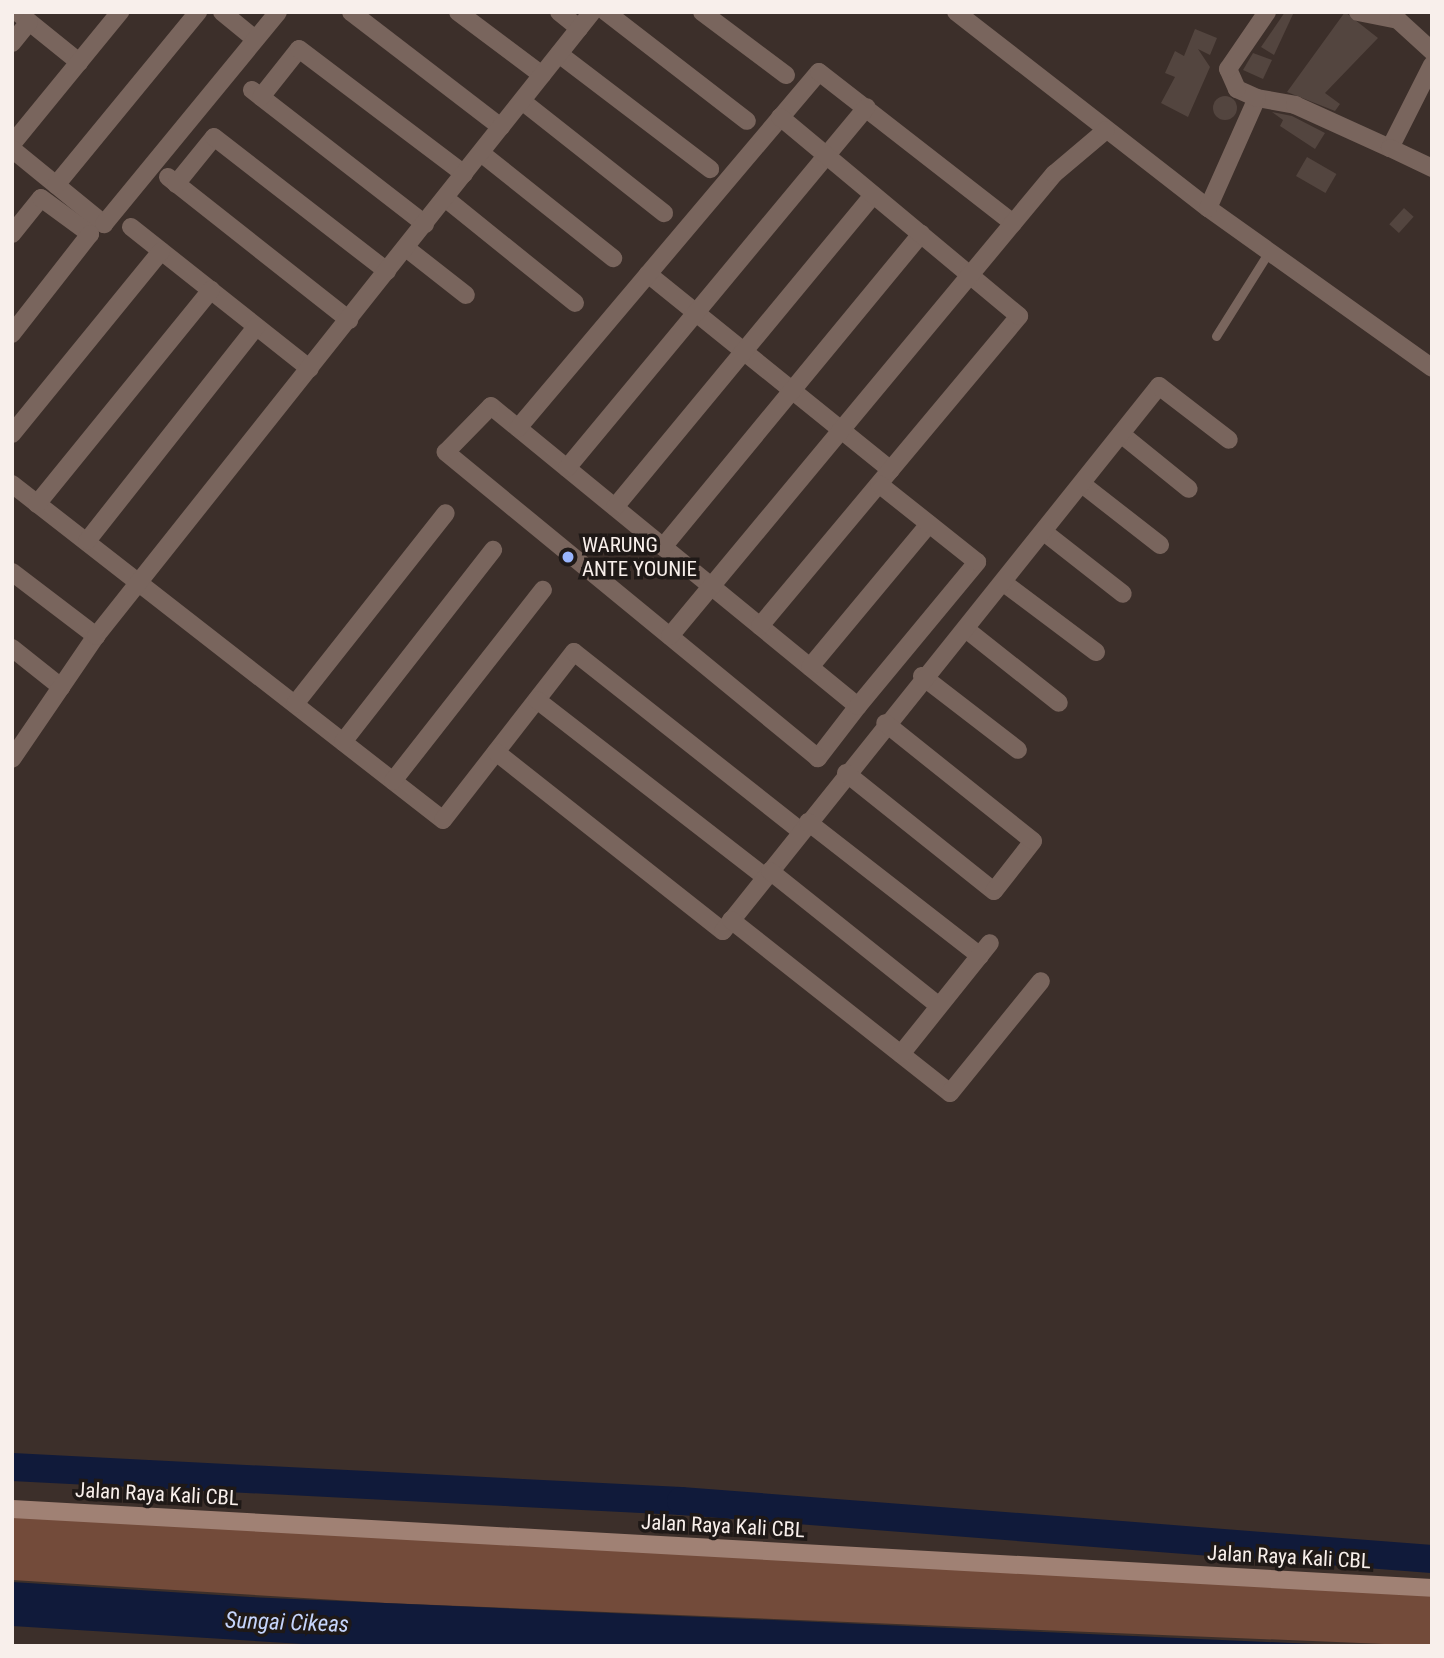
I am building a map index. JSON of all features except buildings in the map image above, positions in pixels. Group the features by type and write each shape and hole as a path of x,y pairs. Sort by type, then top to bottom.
{"main road":[{"name":"Jalan Raya Kali CBL","path":"12,1509 1432,1588"}],"street":[{"path":"120,12 12,146 104,224 278,12"},
{"path":"57,185 198,12"},
{"path":"222,12 255,39"},
{"path":"351,12 501,127"},
{"path":"458,12 542,75"},
{"path":"559,12 579,28"},
{"path":"12,759 96,636 141,583 592,12"},
{"path":"606,12 747,121"},
{"path":"702,12 786,75"},
{"path":"957,12 1106,130 1214,194 1270,250 1432,368"},
{"path":"1267,12 1228,69 1237,89 1257,98 1295,106 1432,168"},
{"path":"1358,12 1401,16 1432,51"},
{"path":"12,43 23,17 79,62"},
{"path":"425,224 257,93 299,49 464,174"},
{"path":"559,54 710,169"},
{"path":"1390,148 1432,65"},
{"path":"519,428 819,72 1013,223"},
{"path":"1214,194 1257,98"},
{"path":"522,101 664,214"},
{"path":"567,468 867,107"},
{"path":"760,626 1019,316 780,117"},
{"path":"670,636 1054,174 1106,130"},
{"path":"349,320 172,180 214,137 387,271"},
{"path":"481,153 613,258"},
{"path":"615,507 873,195"},
{"path":"12,234 41,198 90,234 12,334"},
{"path":"445,198 575,303"},
{"path":"131,227 310,369"},
{"path":"663,547 921,234"},
{"path":"405,248 466,295"},
{"path":"12,435 161,251"},
{"path":"648,274 841,430 929,524 977,562 818,758 446,452 491,406 858,706"},
{"path":"37,503 211,290"},
{"path":"87,541 257,327"},
{"path":"496,752 723,931 922,676 937,668 1159,386 1229,439"},
{"path":"1121,434 1189,489"},
{"path":"12,484 443,820 574,652 804,826 985,949 901,1054"},
{"path":"1082,484 1160,545"},
{"path":"295,704 446,513"},
{"path":"810,667 929,524"},
{"path":"1044,532 1123,594"},
{"path":"343,742 493,550"},
{"path":"12,572 96,636"},
{"path":"1004,583 1096,652"},
{"path":"393,781 543,590"},
{"path":"967,630 1059,703"},
{"path":"12,648 61,687"},
{"path":"922,676 1018,750"},
{"path":"537,700 939,1006"},
{"path":"846,773 994,891 1010,871 1033,841 885,723"},
{"path":"731,920 950,1093 1041,981"}],"lane":[{"path":"1216,336 1270,250"}],"shaded area":[{"path":"12,1508 1432,1588 1432,1646 386,1603 12,1580"}],"water":[{"name":"Sungai Cikeas","path":"12,1582 250,1597 1359,1646 335,1646 12,1626"}],"waterway":[{"path":"12,1467 681,1501 1432,1559"}],"place":[{"name":"WARUNG ANTE YOUNIE","path":"568,557"}]}
